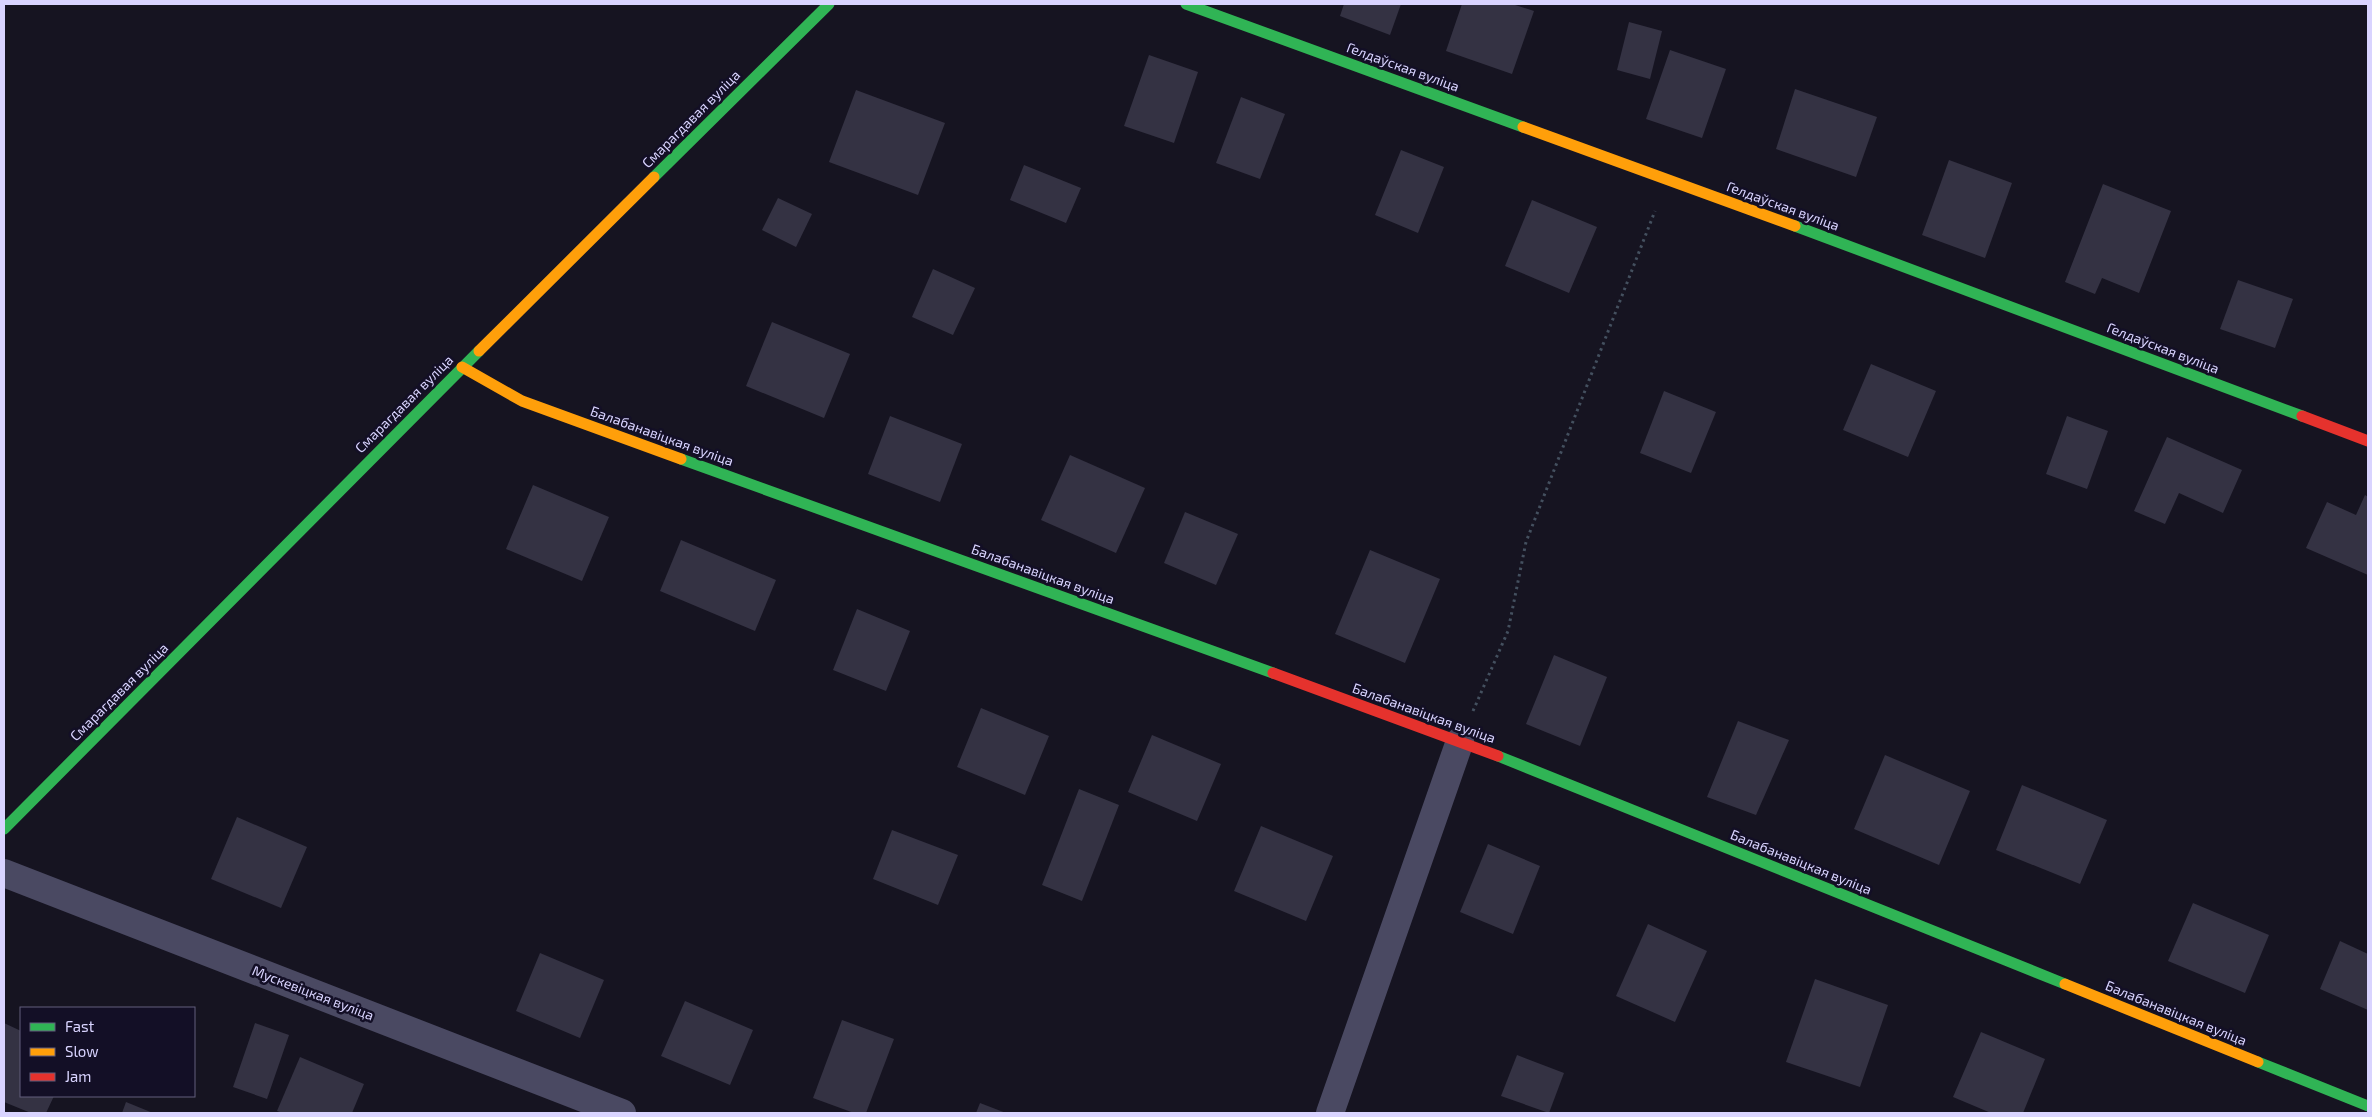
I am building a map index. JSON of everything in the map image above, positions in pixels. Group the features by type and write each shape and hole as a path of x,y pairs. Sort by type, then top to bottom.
{"street":[{"name":"Смарагдавая вуліца","path":"4,829 462,367 829,4"},
{"name":"Гелдаўская вуліца","path":"1186,4 2368,440"},
{"name":"Балабанавіцкая вуліца","path":"462,367 522,401 1460,741 2368,1106"},
{"path":"1330,1113 1460,741"},
{"name":"Мускевіцкая вуліца","path":"4,873 622,1113"}],"path":[{"path":"1460,741 1508,631 1526,542 1667,180"}],"building":[{"path":"1344,4 1401,4 1390,35 1340,16"},
{"path":"1462,4 1512,4 1534,11 1512,74 1446,51"},
{"path":"1629,22 1662,31 1650,79 1617,70"},
{"path":"1670,50 1726,69 1702,138 1646,119"},
{"path":"1149,55 1198,72 1174,143 1124,126"},
{"path":"1795,89 1877,117 1856,177 1776,149"},
{"path":"856,90 945,123 918,195 829,162"},
{"path":"1241,97 1285,114 1260,179 1216,163"},
{"path":"1401,150 1444,167 1418,233 1375,215"},
{"path":"1949,160 2012,183 1985,258 1922,235"},
{"path":"1024,165 1081,188 1066,223 1010,200"},
{"path":"2103,184 2171,211 2139,293 2102,278 2095,294 2065,282"},
{"path":"778,198 812,214 796,247 762,230"},
{"path":"1532,200 1597,227 1569,293 1505,266"},
{"path":"933,269 975,288 953,335 912,317"},
{"path":"2238,280 2293,299 2275,348 2220,329"},
{"path":"772,322 850,354 824,418 746,386"},
{"path":"1871,364 1936,391 1908,457 1843,430"},
{"path":"1664,391 1716,412 1691,473 1640,453"},
{"path":"890,416 962,444 940,502 868,474"},
{"path":"2067,416 2108,431 2087,489 2046,474"},
{"path":"2167,437 2242,470 2223,513 2179,493 2165,524 2134,511"},
{"path":"1070,455 1145,488 1116,553 1041,520"},
{"path":"533,485 609,517 582,581 506,549"},
{"path":"2365,495 2368,497 2368,575 2306,548 2327,502 2356,515"},
{"path":"1185,512 1238,534 1216,585 1164,563"},
{"path":"681,540 776,580 755,631 660,591"},
{"path":"1370,550 1440,579 1405,663 1335,634"},
{"path":"857,609 910,631 886,691 833,670"},
{"path":"1554,655 1607,677 1580,746 1526,724"},
{"path":"981,708 1049,736 1025,795 957,767"},
{"path":"1738,721 1789,740 1756,815 1707,797"},
{"path":"1152,735 1221,764 1197,821 1128,792"},
{"path":"1885,755 1970,791 1939,865 1854,829"},
{"path":"2022,785 2107,820 2080,884 1996,850"},
{"path":"1079,789 1119,805 1082,901 1042,885"},
{"path":"237,817 307,847 281,908 211,879"},
{"path":"1261,826 1333,856 1306,921 1234,891"},
{"path":"892,830 958,855 938,905 873,879"},
{"path":"1488,844 1540,866 1513,934 1460,912"},
{"path":"2193,903 2269,935 2245,993 2168,961"},
{"path":"1648,924 1707,951 1675,1022 1616,996"},
{"path":"2340,941 2368,954 2368,1010 2320,989"},
{"path":"540,953 604,980 580,1038 516,1011"},
{"path":"1815,979 1888,1005 1860,1087 1786,1062"},
{"path":"685,1001 753,1030 730,1085 661,1056"},
{"path":"842,1020 894,1039 866,1113 854,1113 813,1098"},
{"path":"4,1023 20,1031 20,1097 54,1097 46,1113 31,1113 4,1102"},
{"path":"255,1023 289,1035 267,1099 233,1087"},
{"path":"1981,1032 2045,1059 2023,1113 1991,1113 1953,1097"},
{"path":"1517,1055 1564,1073 1549,1113 1501,1096"},
{"path":"300,1057 364,1084 352,1113 283,1113 277,1111"},
{"path":"126,1102 153,1113 122,1113"},
{"path":"980,1103 1006,1113 976,1113"}],"traffic: fast":[{"path":"654,177 829,4"},
{"path":"1186,4 1523,127"},
{"path":"1795,226 2302,416"},
{"path":"4,829 479,351"},
{"path":"681,459 1273,673"},
{"path":"1498,756 2065,984"},
{"path":"2258,1062 2368,1106"}],"traffic: slow":[{"path":"1523,127 1795,226"},
{"path":"479,351 654,177"},
{"path":"462,367 522,401 681,459"},
{"path":"2065,984 2258,1062"}],"traffic: jam":[{"path":"2302,416 2368,441"},
{"path":"1273,673 1498,756"}]}
